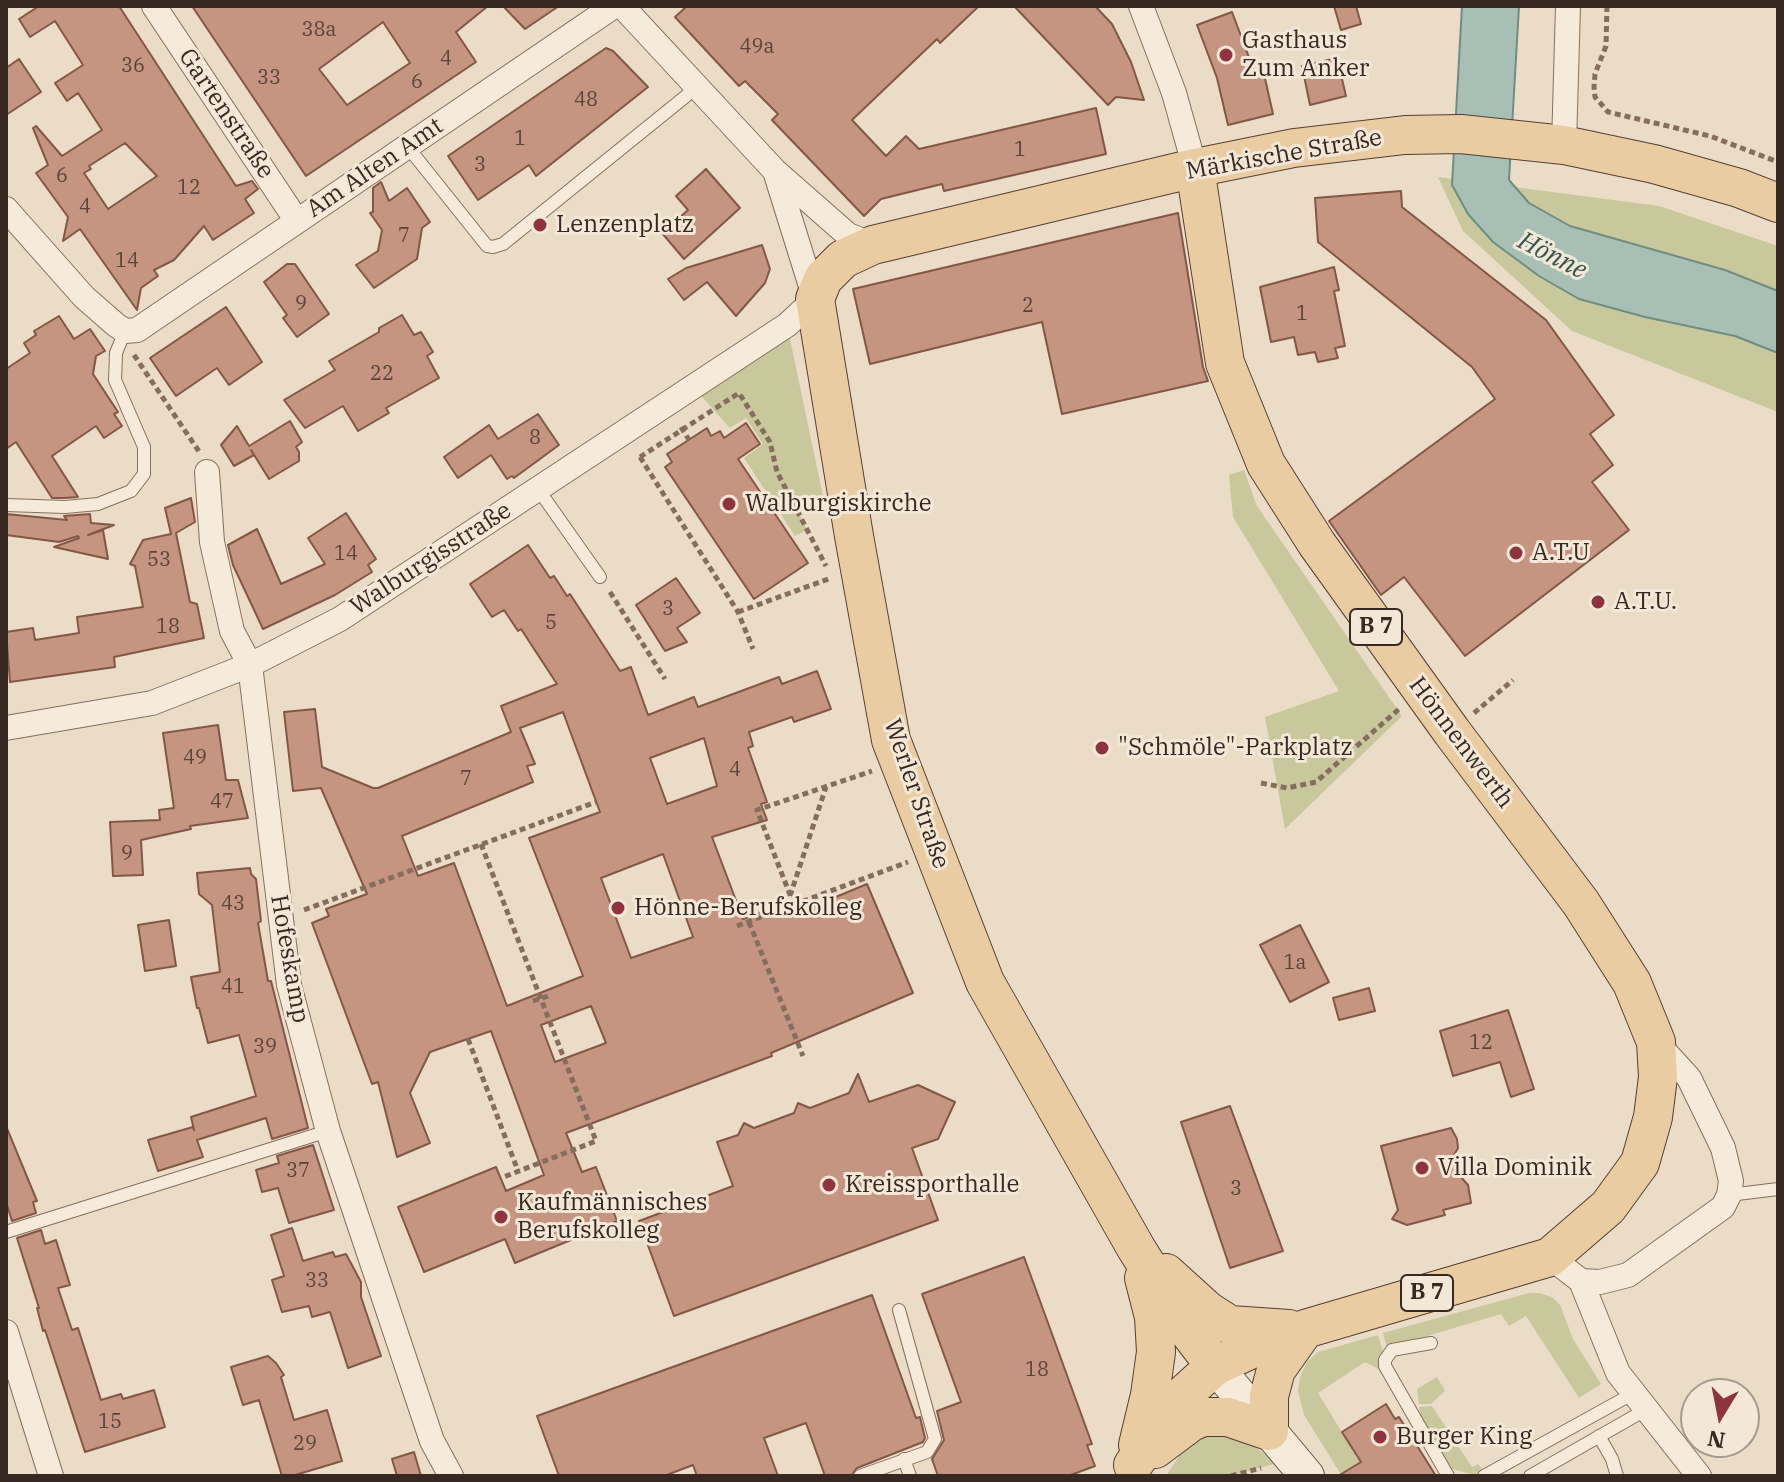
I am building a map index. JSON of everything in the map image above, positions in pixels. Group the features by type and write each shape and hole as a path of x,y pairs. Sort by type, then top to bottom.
{"main road":[{"name":"Märkische Straße","path":"815,299 823,279 843,259 873,245 1195,168 1294,148 1405,135 1461,134 1553,143 1654,164 1739,188 1778,203"},
{"name":"Hönnenwerth","path":"1195,168 1225,363 1266,464 1317,544 1452,732 1581,903 1632,983 1656,1042 1658,1077 1640,1163 1608,1207 1550,1257 1305,1329 1215,1366"},
{"name":"Werler Straße","path":"815,299 891,740 985,982 1136,1248 1186,1328 1215,1366"},
{"name":"Werler Straße","path":"1133,1470 1156,1352 1154,1317 1136,1248"},
{"path":"1136,1248 1208,1311 1230,1325 1305,1329"},
{"path":"1269,1431 1269,1396 1276,1370 1305,1329"},
{"path":"1215,1366 1307,1476"},
{"name":"B 7","path":"1133,1470 1182,1396 1215,1366"},
{"path":"1133,1470 1191,1422 1203,1417 1228,1417 1269,1431"}],"street":[{"name":"Gartenstraße","path":"154,6 297,221"},
{"name":"Am Alten Amt","path":"131,330 614,6"},
{"path":"622,6 775,171 848,235 873,245"},
{"path":"1141,6 1174,93 1195,168"},
{"path":"1553,143 1568,6"},
{"path":"775,171 815,299"},
{"path":"6,209 84,297 131,330"},
{"name":"Walburgisstraße","path":"6,728 152,703 250,665 340,619 787,325 815,299"},
{"name":"Hofeskamp","path":"207,472 212,542 232,631 250,665 289,985 328,1131 432,1441 451,1476"},
{"name":"Hönnenwerth","path":"1656,1042 1689,1078 1729,1165 1729,1195"},
{"path":"1581,1281 1600,1282 1628,1275 1723,1207 1729,1195"},
{"path":"1550,1257 1581,1281 1618,1373 1699,1476"},
{"path":"6,1332 51,1476"}],"lane":[{"path":"407,146 487,246 493,247 503,244 696,88"},
{"path":"6,505 65,507 98,504 131,491 144,474 144,447 115,380 116,353 131,330"},
{"path":"538,489 600,577"},
{"path":"6,1232 328,1131"},
{"path":"1729,1195 1778,1189"},
{"path":"860,1476 927,1452 935,1439 899,1310"},
{"path":"1431,1343 1392,1350 1385,1360 1385,1366 1448,1476"},
{"path":"1530,1476 1599,1436 1640,1401"},
{"path":"1484,1476 1640,1401"},
{"path":"1599,1436 1612,1459 1617,1476"},
{"path":"904,1459 910,1476"}],"path":[{"path":"1607,6 1606,46 1595,74 1594,87 1595,97 1608,112 1710,136 1778,162"},
{"path":"131,330 132,351 204,458 207,472"},
{"path":"640,457 739,393 770,442 777,472 832,578 738,612"},
{"path":"624,433 738,612 753,649"},
{"path":"600,577 665,679"},
{"path":"1452,732 1513,680"},
{"path":"1261,783 1287,788 1316,782 1393,716 1419,686"},
{"path":"794,905 757,810 900,762"},
{"path":"790,896 826,786"},
{"path":"281,918 596,802"},
{"path":"481,844 536,1000 596,1141 501,1178"},
{"path":"737,926 935,852"},
{"path":"749,922 803,1056"},
{"path":"536,1000 548,996"},
{"path":"468,1039 518,1171"}],"green space":[{"path":"1438,177 1659,206 1778,246 1778,412 1572,331 1463,231"},
{"path":"787,325 823,496 796,508 807,530 795,536 744,458 763,444 746,418 730,428 696,390"},
{"path":"1244,470 1257,506 1402,716 1285,829 1265,717 1339,691 1233,517 1229,475"},
{"path":"1529,1293 1552,1297 1560,1305 1573,1339 1601,1384 1579,1398 1526,1316 1509,1326 1501,1314 1387,1348 1383,1333"},
{"path":"1378,1335 1383,1351 1380,1370 1365,1362 1318,1393 1360,1462 1353,1467 1359,1476 1342,1476 1304,1415 1298,1391 1300,1377 1307,1362 1318,1352"},
{"path":"1437,1377 1445,1391 1431,1404 1419,1404 1417,1389"},
{"path":"1432,1406 1472,1467 1478,1464 1483,1470 1474,1475 1449,1468 1421,1421 1419,1407"},
{"path":"1219,1434 1252,1445 1274,1464 1230,1476 1166,1476 1183,1450 1200,1438"}],"water":[{"name":"Hönne","path":"1462,6 1519,6 1509,180 1529,203 1570,226 1725,270 1778,291 1778,353 1735,336 1579,299 1539,276 1493,242 1468,214 1452,185"}],"building":[{"path":"39,6 119,6 236,186 252,181 258,189 245,199 254,213 213,240 204,226 174,260 154,270 158,276 141,288 137,310 80,229 63,241 68,217 36,173 48,165 33,128 36,126 62,156 102,130 78,93 67,101 55,83 83,65 55,21 30,37 19,19","holes":["125,143 157,176 108,209 84,173 91,169 89,166"]},
{"path":"192,6 488,6 456,32 476,62 306,176","holes":["383,22 410,63 347,105 319,69"]},
{"path":"503,6 559,6 525,29"},
{"path":"687,6 979,6 940,43 937,39 852,120 886,156 906,136 919,149 1096,108 1106,154 944,191 942,184 881,199 864,216 772,120 778,114 745,81 739,86 675,17"},
{"path":"1014,6 1095,6 1112,24 1131,62 1144,100 1116,97 1108,105"},
{"path":"1334,6 1356,6 1361,24 1341,30"},
{"path":"1232,12 1256,76 1264,74 1273,114 1228,125 1217,78 1197,25"},
{"path":"606,48 613,51 648,87 536,176 529,165 478,200 448,156"},
{"path":"1337,58 1346,96 1310,105 1302,66"},
{"path":"19,59 41,92 6,115 6,68"},
{"path":"706,169 740,208 684,259 662,233 688,210 676,196"},
{"path":"381,182 389,201 407,188 430,222 422,228 417,259 374,288 356,265 378,251 382,230 370,213 373,212 373,188"},
{"path":"1401,191 1402,207 1546,320 1614,415 1590,434 1613,465 1592,482 1629,530 1465,656 1404,577 1381,595 1329,521 1495,399 1472,367 1318,242 1315,198"},
{"path":"1178,213 1203,367 1208,381 1062,414 1042,322 870,364 853,289"},
{"path":"762,245 770,269 765,283 736,316 707,282 684,300 668,279 686,268"},
{"path":"287,264 295,264 329,314 297,337 283,318 287,315 264,282"},
{"path":"1334,267 1339,290 1334,291 1345,346 1335,348 1338,358 1318,362 1315,352 1298,355 1294,337 1271,342 1260,287"},
{"path":"226,307 262,362 229,385 217,368 176,396 150,358"},
{"path":"402,315 414,335 421,332 433,352 427,356 439,378 386,408 389,413 358,431 343,406 305,428 284,400 335,370 329,361"},
{"path":"59,316 74,339 90,329 105,351 96,356 93,374 118,412 114,414 122,426 104,438 96,426 52,456 78,497 52,498 16,442 6,449 6,369 30,353 24,343 36,335 34,331"},
{"path":"538,414 559,445 514,478 507,479 491,455 458,478 444,457 489,425 498,439"},
{"path":"290,421 302,442 296,447 299,461 269,479 251,450 254,455 234,466 221,445 237,426 249,446"},
{"name":"Walburgiskirche","path":"746,423 760,444 738,459 808,563 754,599 665,467 672,462 667,454 707,428 711,436 720,431 724,438"},
{"path":"191,498 195,522 176,533 190,602 197,604 204,638 114,657 115,667 10,682 6,632 33,628 35,640 79,633 77,617 143,607 135,566 130,564 143,540 171,534 165,508"},
{"path":"346,513 376,559 368,565 372,572 335,595 263,629 233,565 228,545 257,529 281,584 325,564 308,538"},
{"path":"6,514 67,520 64,516 90,514 91,523 114,525 88,535 103,530 108,559 54,547 78,536 59,542 6,535"},
{"path":"528,545 550,578 554,576 567,596 570,594 620,671 631,667 648,715 694,697 698,707 779,677 782,684 817,671 831,709 794,722 792,717 749,732 753,746 748,748 767,802 761,804 767,820 712,837 743,919 797,898 802,911 867,884 913,993 771,1053 772,1056 566,1133 582,1172 596,1167 617,1221 515,1263 505,1239 424,1272 398,1207 496,1167 506,1191 544,1175 491,1031 430,1052 410,1093 430,1143 397,1157 378,1082 372,1084 312,923 329,916 326,909 367,894 321,788 293,791 284,712 315,709 322,767 373,788 511,732 501,706 557,684 521,629 518,631 504,610 492,617 470,584","holes":["563,712 600,812 529,838 583,976 507,1006 454,863 418,876 402,836 533,782 527,766 535,764 520,728","704,738 717,786 667,804 650,758","663,854 693,937 631,958 601,878","591,1006 606,1043 555,1062 541,1025"]},
{"path":"676,578 700,613 677,628 687,642 665,651 636,605"},
{"path":"218,725 226,780 238,780 248,818 190,826 191,829 141,840 143,875 113,876 110,822 160,820 159,810 174,808 163,733"},
{"path":"250,868 256,879 261,921 258,923 268,981 271,981 308,1128 272,1139 266,1118 197,1140 203,1157 158,1171 148,1140 193,1127 194,1130 191,1117 256,1096 239,1035 208,1043 191,977 220,972 212,905 199,894 197,873"},
{"path":"169,920 176,966 145,971 138,925"},
{"path":"1300,925 1329,982 1290,1002 1260,945"},
{"path":"1369,988 1375,1011 1339,1020 1333,998"},
{"path":"1508,1010 1534,1089 1511,1097 1500,1062 1453,1076 1440,1031"},
{"name":"Kreissporthalle","path":"858,1074 869,1102 918,1085 955,1102 938,1139 912,1148 938,1220 674,1316 639,1221 733,1186 717,1142 738,1135 744,1123 754,1128 794,1113 798,1103 810,1108 849,1093"},
{"path":"1230,1106 1283,1251 1230,1268 1181,1122"},
{"path":"6,1126 37,1201 33,1202 36,1213 12,1221 6,1202"},
{"name":"Villa Dominik","path":"1451,1128 1458,1148 1454,1155 1460,1176 1468,1185 1471,1203 1443,1210 1445,1215 1407,1225 1392,1219 1398,1210 1381,1146"},
{"path":"313,1145 334,1210 289,1223 278,1188 262,1192 256,1170 279,1163 277,1156"},
{"path":"292,1228 303,1261 333,1252 335,1257 346,1254 361,1282 361,1297 381,1356 348,1368 330,1312 312,1317 309,1306 282,1312 272,1280 284,1276 271,1235"},
{"path":"41,1230 45,1244 56,1240 70,1285 58,1288 72,1330 78,1328 101,1400 121,1394 123,1399 154,1390 165,1427 85,1452 43,1331 17,1238"},
{"path":"1024,1257 1092,1444 1087,1445 1095,1466 1068,1476 938,1476 932,1459 944,1440 937,1411 961,1402 922,1294"},
{"path":"872,1295 916,1418 920,1417 925,1438 923,1442 857,1468 851,1476 825,1476 806,1423 764,1438 778,1476 697,1476 693,1465 664,1476 559,1476 537,1416"},
{"path":"268,1356 284,1375 281,1377 294,1420 327,1410 342,1461 292,1476 282,1476 259,1400 243,1405 231,1367"},
{"name":"Burger King","path":"1386,1404 1395,1419 1399,1417 1436,1476 1338,1476 1361,1462 1342,1432"},
{"path":"414,1452 421,1476 397,1476 392,1459"}],"place":[{"name":"Gasthaus Zum Anker","path":"1226,55"},
{"name":"Lenzenplatz","path":"540,225"},
{"name":"Walburgiskirche","path":"729,504"},
{"name":"A.T.U","path":"1516,553"},
{"name":"A.T.U.","path":"1598,602"},
{"name":"\"Schmöle\"-Parkplatz","path":"1102,748"},
{"name":"Hönne-Berufskolleg","path":"618,908"},
{"name":"Villa Dominik","path":"1422,1168"},
{"name":"Kreissporthalle","path":"829,1185"},
{"name":"Kaufmännisches Berufskolleg","path":"501,1217"},
{"name":"Burger King","path":"1380,1437"}]}
